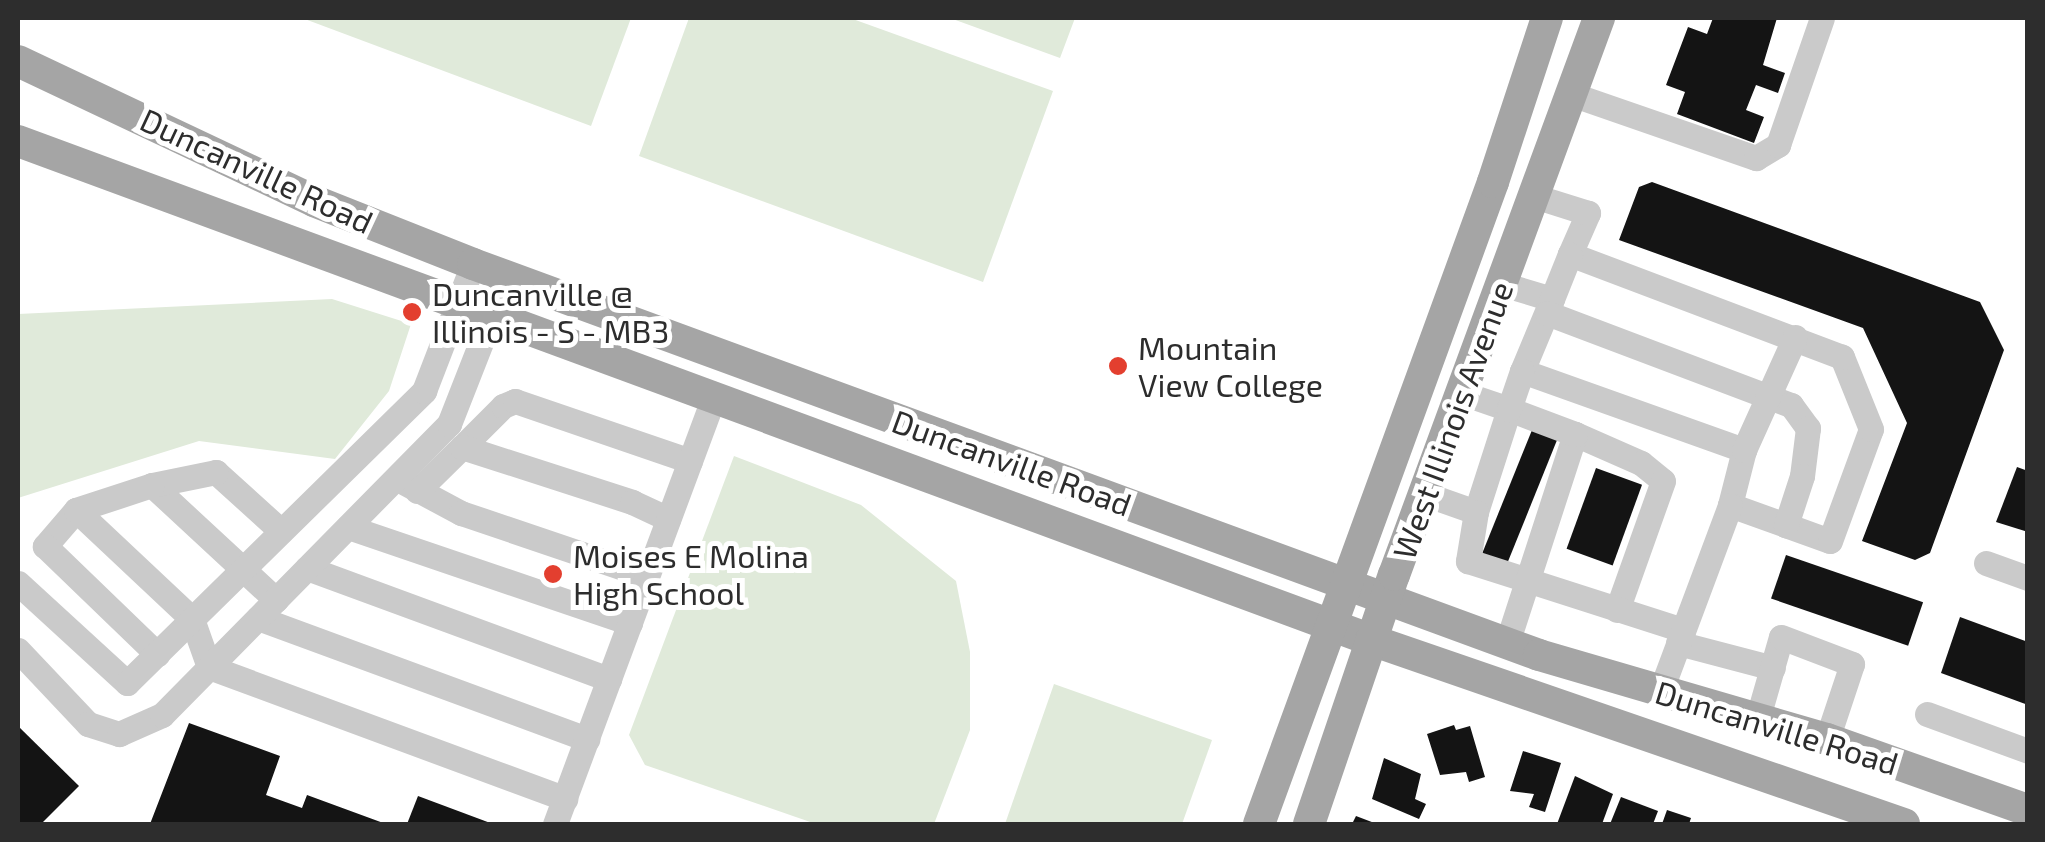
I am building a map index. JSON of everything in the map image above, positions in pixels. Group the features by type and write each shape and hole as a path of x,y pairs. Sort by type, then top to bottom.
{"main road":[{"name":"West Illinois Avenue","path":"1259,824 1493,182 1547,18"},
{"name":"West Illinois Avenue","path":"1309,824 1371,640 1600,18"},
{"name":"Duncanville Road","path":"18,60 314,201 473,264 1507,643 1828,739 2028,810"},
{"name":"Duncanville Road","path":"18,141 1371,640 1904,824"},
{"path":"1493,182 1534,196"}],"lane":[{"path":"1571,94 1756,158 1778,145 1822,18"},
{"path":"1534,196 1588,213 1509,408 1476,512 1468,561 1617,610 1680,637 1772,668"},
{"path":"1570,254 1842,357 1871,430 1830,541 1730,505"},
{"path":"18,583 127,683 424,391 473,264"},
{"path":"406,484 450,424 507,276"},
{"path":"1502,284 1791,404 1808,428 1802,476 1786,525"},
{"path":"1660,690 1730,505 1744,450 1795,336"},
{"path":"1522,371 1744,450"},
{"path":"1462,394 1575,434 1642,463 1663,481 1617,610"},
{"path":"555,824 714,396"},
{"path":"18,650 88,724 119,734 162,715 348,527 462,447 502,406 515,400 690,460"},
{"path":"1507,643 1575,434"},
{"path":"462,447 632,502 668,519"},
{"path":"157,654 45,546 76,510 152,485 216,472 282,532"},
{"path":"406,484 461,513 648,576"},
{"path":"152,485 244,568 267,609 587,739"},
{"path":"1424,494 1476,512"},
{"path":"76,510 192,619 209,667"},
{"path":"348,527 630,623"},
{"path":"1986,562 2028,578"},
{"path":"307,568 609,679"},
{"path":"1758,717 1781,638 1852,664 1828,739"},
{"path":"209,667 565,798"},
{"path":"1927,714 2028,751"}],"green space":[{"path":"302,18 631,18 591,126"},
{"path":"689,18 850,18 1053,91 983,282 639,156"},
{"path":"950,18 1075,18 1060,58"},
{"path":"332,299 411,324 389,391 335,459 199,441 18,498 18,314"},
{"path":"734,456 861,505 956,581 970,652 970,730 934,824 816,824 645,765 629,735"},
{"path":"1054,684 1212,740 1182,824 1005,824"}],"building":[{"path":"1713,18 1777,18 1763,65 1785,73 1778,93 1756,85 1746,110 1764,117 1754,143 1677,114 1685,92 1666,85 1688,27 1707,34"},
{"path":"1652,182 1980,302 2004,350 1930,553 1915,560 1862,541 1907,423 1863,328 1619,240 1639,187"},
{"path":"1532,430 1557,440 1506,565 1481,555"},
{"path":"2017,467 2028,471 2028,532 1996,522"},
{"path":"1596,468 1642,485 1613,566 1567,549"},
{"path":"1786,555 1923,602 1908,646 1771,598"},
{"path":"1960,617 2028,642 2028,705 1941,673"},
{"path":"189,723 280,756 266,795 302,808 307,795 386,824 150,824"},
{"path":"1454,725 1456,730 1470,726 1485,777 1469,782 1466,772 1440,775 1427,734"},
{"path":"18,726 79,786 41,824 18,824"},
{"path":"1523,751 1561,763 1545,812 1529,807 1534,794 1510,791"},
{"path":"1384,758 1421,774 1415,799 1426,804 1419,819 1372,799"},
{"path":"1575,776 1613,794 1602,824 1557,824"},
{"path":"418,796 493,824 407,824"},
{"path":"1621,797 1658,811 1653,824 1610,824"},
{"path":"1667,810 1691,818 1689,824 1662,824"},
{"path":"1356,816 1377,824 1352,824"}],"place":[{"name":"Duncanville @ Illinois - S - MB3","path":"412,312"},
{"name":"Mountain View College","path":"1118,366"},
{"name":"Moises E Molina High School","path":"553,574"}]}
